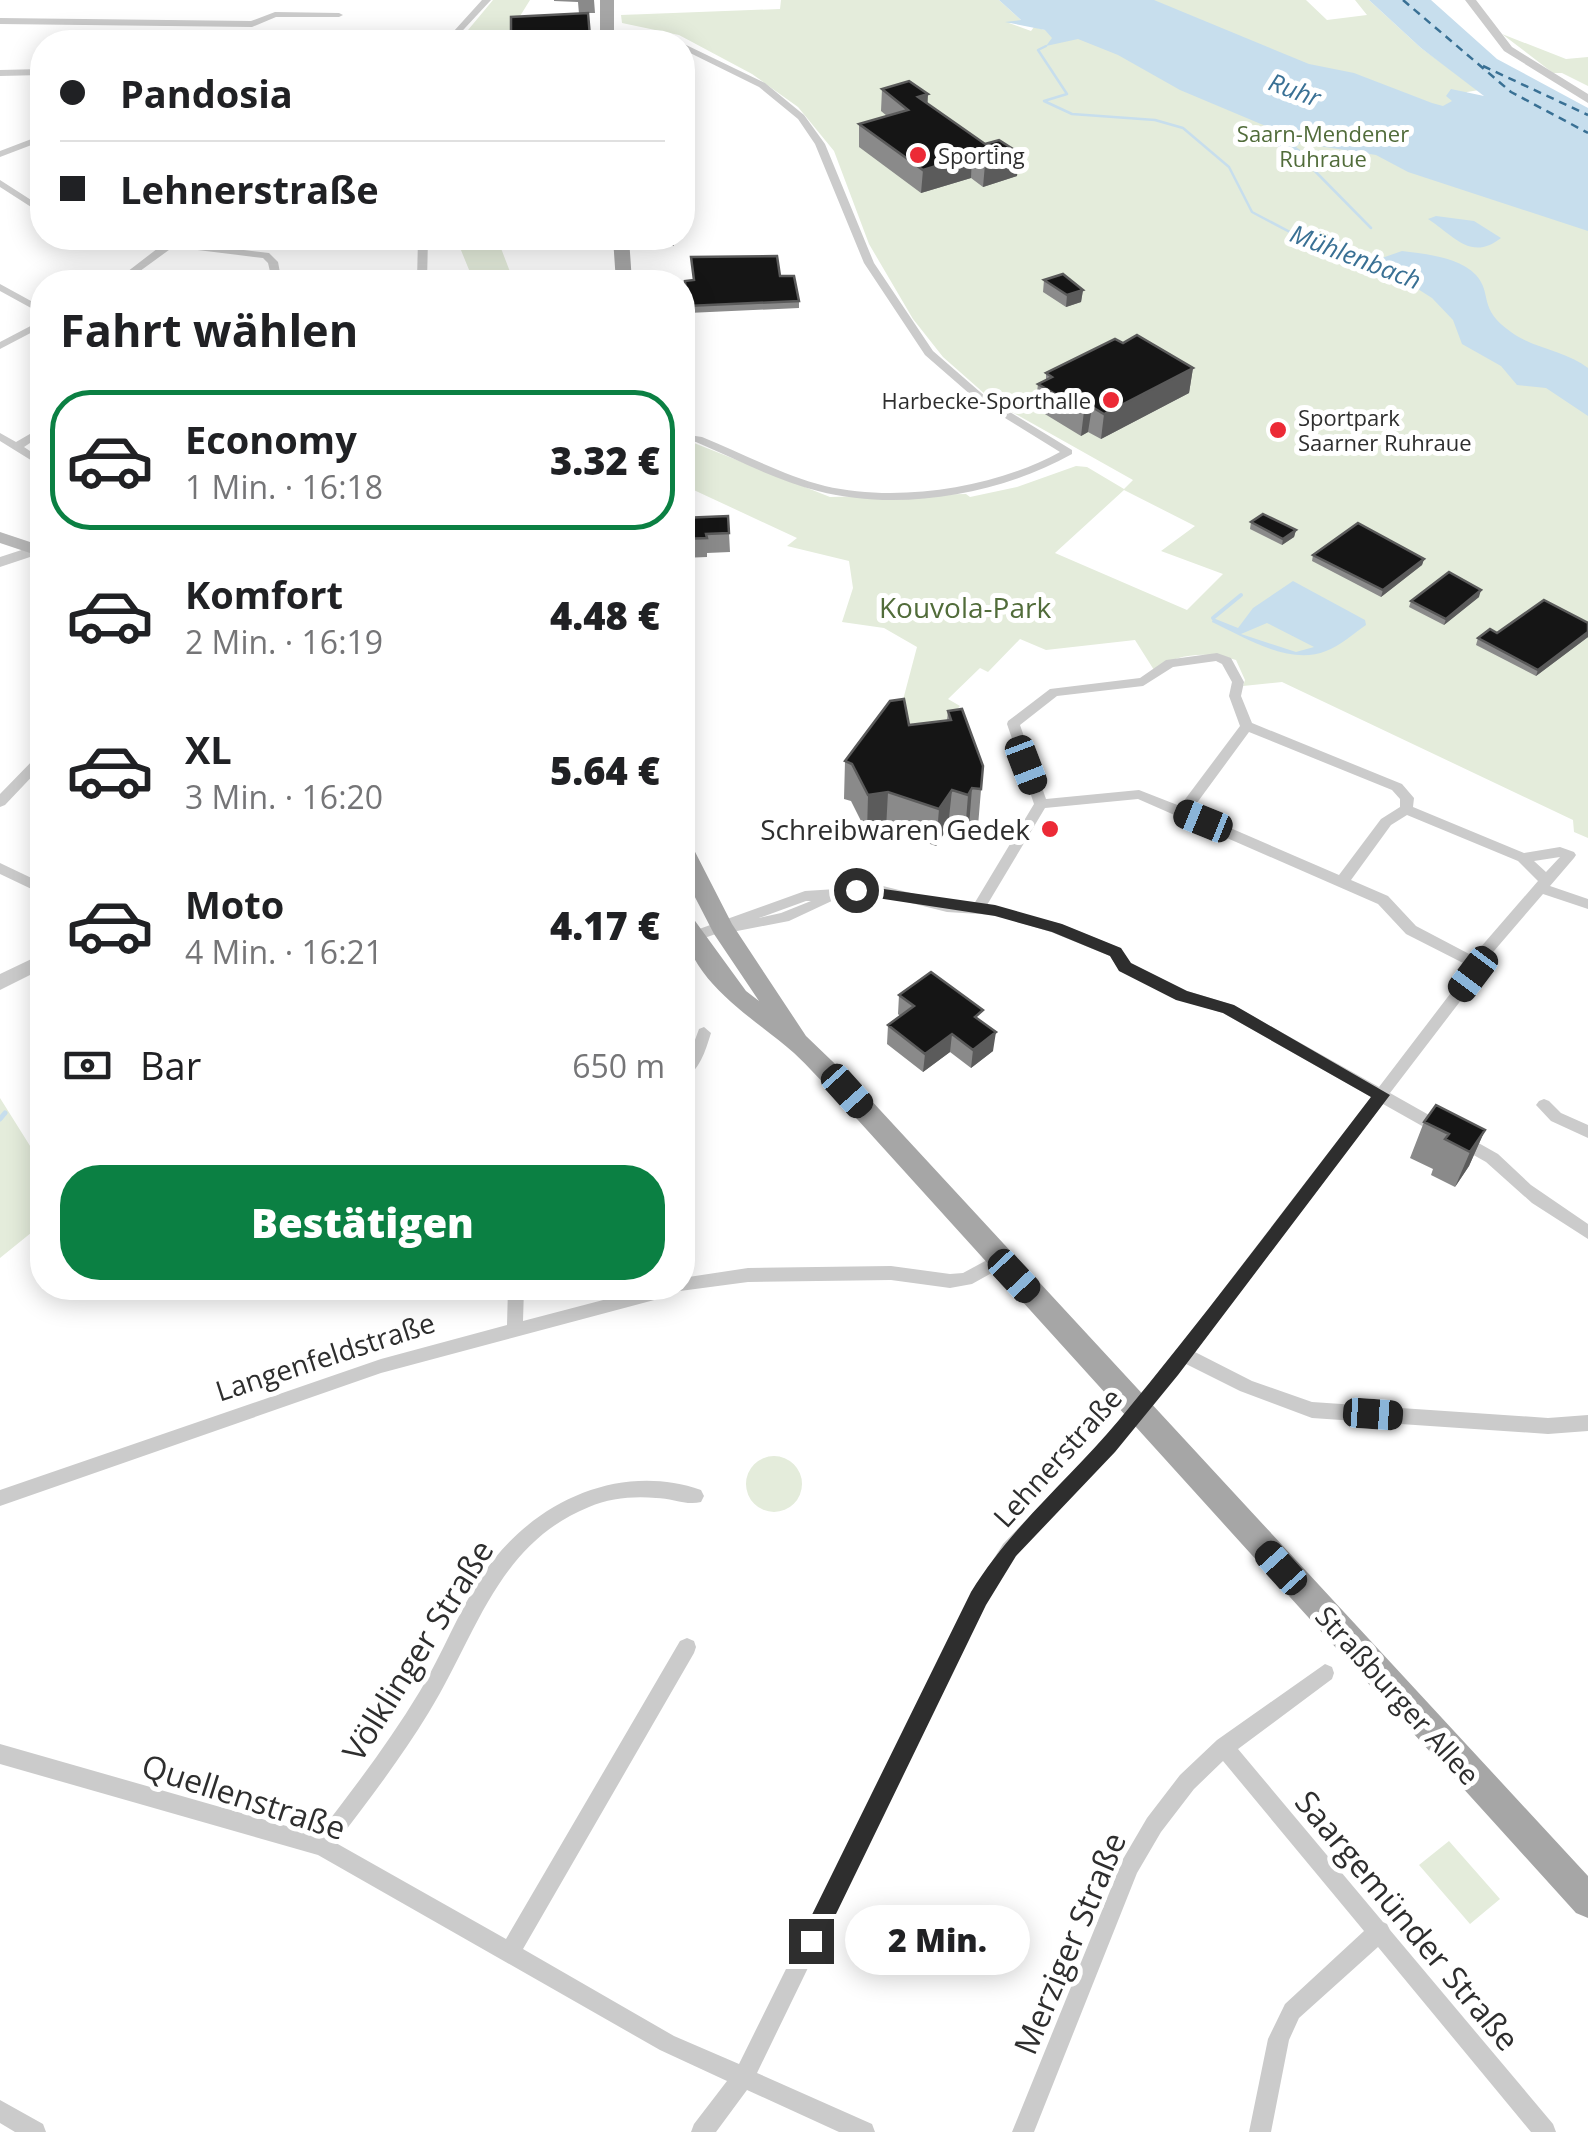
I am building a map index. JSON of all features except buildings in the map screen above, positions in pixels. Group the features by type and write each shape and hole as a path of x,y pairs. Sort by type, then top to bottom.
{"main road":[{"path":"606,0 607,30"},
{"path":"0,537 30,547"},
{"name":"Straßburger Allee","path":"695,874 722,928 802,1047 1588,1901"},
{"name":"Straßburger Allee","path":"695,939 737,997 802,1047"}],"street":[{"path":"459,30 487,0"},
{"path":"1470,0 1498,40 1588,98"},
{"path":"0,21 252,24 275,14 339,15"},
{"path":"250,30 252,24"},
{"path":"695,52 762,85 801,117 820,144 869,263 929,353 983,400 1068,452 1026,475 968,489 854,494 820,488 695,439"},
{"path":"0,73 30,72"},
{"path":"0,154 30,143"},
{"path":"0,183 30,203"},
{"path":"0,198 13,192"},
{"path":"135,270 162,250"},
{"path":"230,250 266,255 274,270"},
{"path":"0,287 30,304"},
{"path":"0,346 30,330"},
{"path":"0,436 30,455"},
{"path":"18,446 30,438"},
{"path":"0,562 30,553"},
{"path":"1041,804 1012,728 1054,692 1143,682 1170,663 1217,657 1228,661 1238,682 1236,696 1247,726 1396,787 1406,798 1406,808"},
{"path":"1182,812 1247,726"},
{"path":"0,802 30,771"},
{"path":"1041,804 1130,793 1182,812 1384,900 1411,930 1475,963"},
{"path":"978,908 1041,804"},
{"path":"1342,882 1386,822 1406,808"},
{"path":"1406,808 1524,858 1544,885 1588,904"},
{"path":"1524,858 1560,852 1569,855 1544,885"},
{"path":"0,868 30,884"},
{"name":"Lehnerstraße","path":"702,2132 744,2078 978,1599 1009,1550 1183,1354 1473,974 1475,963 1534,891 1544,885"},
{"path":"695,929 756,925 814,907 832,895 883,891 947,907 978,908 1056,928 1116,952 1125,967 1182,996 1228,1009 1382,1095 1492,1158 1568,1223 1588,1232"},
{"path":"0,984 30,968"},
{"path":"695,1059 704,1033"},
{"path":"1544,1105 1556,1117 1588,1132"},
{"path":"695,1283 748,1275 892,1274 950,1281 966,1279 1000,1260"},
{"path":"514,1326 515,1300"},
{"name":"Langenfeldstraße","path":"0,1498 233,1414 514,1326 623,1300"},
{"path":"1183,1354 1246,1386 1312,1410 1548,1426 1588,1423"},
{"name":"Völklinger Straße","path":"322,1846 396,1746 437,1681 474,1606 504,1560 530,1531 568,1505 605,1490 641,1486 694,1496"},
{"path":"512,1950 687,1647"},
{"name":"Merziger Straße","path":"1022,2132 1130,1866 1154,1824 1224,1748 1325,1673"},
{"name":"Saargemünder Straße","path":"1224,1748 1544,2132"},
{"name":"Quellenstraße","path":"0,1754 322,1846 512,1950 667,2044 864,2132"},
{"path":"1260,2132 1279,2039 1292,2011 1380,1932"},
{"path":"0,2111 35,2132"}],"green space":[{"path":"493,0 530,0 511,30 468,30"},
{"path":"781,0 999,0 1022,21 1009,23 1031,31 1034,27 1045,30 1065,0 1306,0 1327,20 1367,15 1355,0 1369,0 1421,48 1479,90 1467,92 1451,121 1588,169 1588,838 1574,832 1573,820 1282,682 1243,686 1245,680 1236,660 1193,655 1154,670 1135,640 1046,650 1020,639 988,672 980,668 948,699 960,706 940,728 907,732 899,715 917,647 884,628 842,622 853,588 849,561 787,546 797,538 695,491 695,443 830,497 970,497 1017,487 1076,466 1087,467 1124,489 1133,480 994,402 943,357 913,319 869,244 834,151 798,107 752,74 695,44 695,30 655,30 622,23 621,15 780,9","holes":["1124,490 1195,526 1161,551 1223,574 1187,610 1055,553"]},
{"path":"1502,34 1566,59 1588,57 1588,86 1562,73 1553,73"},
{"path":"461,250 502,250 509,270 469,270"},
{"path":"0,1098 30,1146 30,1234 0,1258"},
{"path":"774,1456 794,1464 802,1484 794,1504 774,1512 754,1504 746,1484 754,1464"},
{"path":"1449,1841 1500,1899 1470,1924 1419,1865"}],"water":[{"name":"Ruhr","path":"999,0 1154,0 1309,64 1354,73 1432,103 1443,106 1452,101 1446,96 1451,89 1484,96 1421,48 1369,0 1431,0 1497,59 1588,108 1588,231 1408,172 1376,155 1300,143 1296,147 1307,155 1308,164 1278,152 1278,141 1268,127 1180,90 1118,55 1078,39 1046,46 1052,38 1045,30 1005,22 1021,20"},
{"path":"1436,216 1474,221 1501,238 1490,245 1471,247 1428,219"},
{"path":"1402,251 1441,257 1469,269 1481,282 1489,308 1500,323 1520,338 1588,368 1588,416 1546,388 1517,385 1501,366 1462,344 1453,320 1432,298 1380,265 1382,258"},
{"path":"1293,581 1365,620 1366,625 1331,649 1297,655 1267,648 1212,622 1213,618 1238,628 1253,608","holes":["1267,623 1314,647 1296,652 1241,634"]}],"waterway":[{"name":"Mühlenbach","path":"1046,46 1038,50 1067,94 1044,101 1072,114 1155,120 1183,128 1229,167 1252,212 1307,241 1385,265"},
{"path":"1308,164 1371,228"},
{"path":"1213,618 1241,595"},
{"path":"0,1119 5,1113"}],"ferry route":[{"path":"1403,0 1511,92 1588,133"},
{"path":"1483,66 1588,115"}],"place":[{"name":"Sporting","path":"918,155"},
{"name":"Harbecke-Sporthalle","path":"1111,400"},
{"name":"Sportpark Saarner Ruhraue","path":"1278,430"},
{"name":"Schreibwaren Gedek","path":"1050,829"}],"route":[{"path":"811,1941 978,1599 1009,1550 1108,1446 1172,1369 1382,1095 1228,1009 1182,996 1125,967 1116,952 1056,928 995,910 947,907 910,896 856,890"}],"park label":[{"name":"Saarn-Mendener Ruhraue","path":"1323,146"},
{"name":"Kouvola-Park","path":"965,607"}]}
